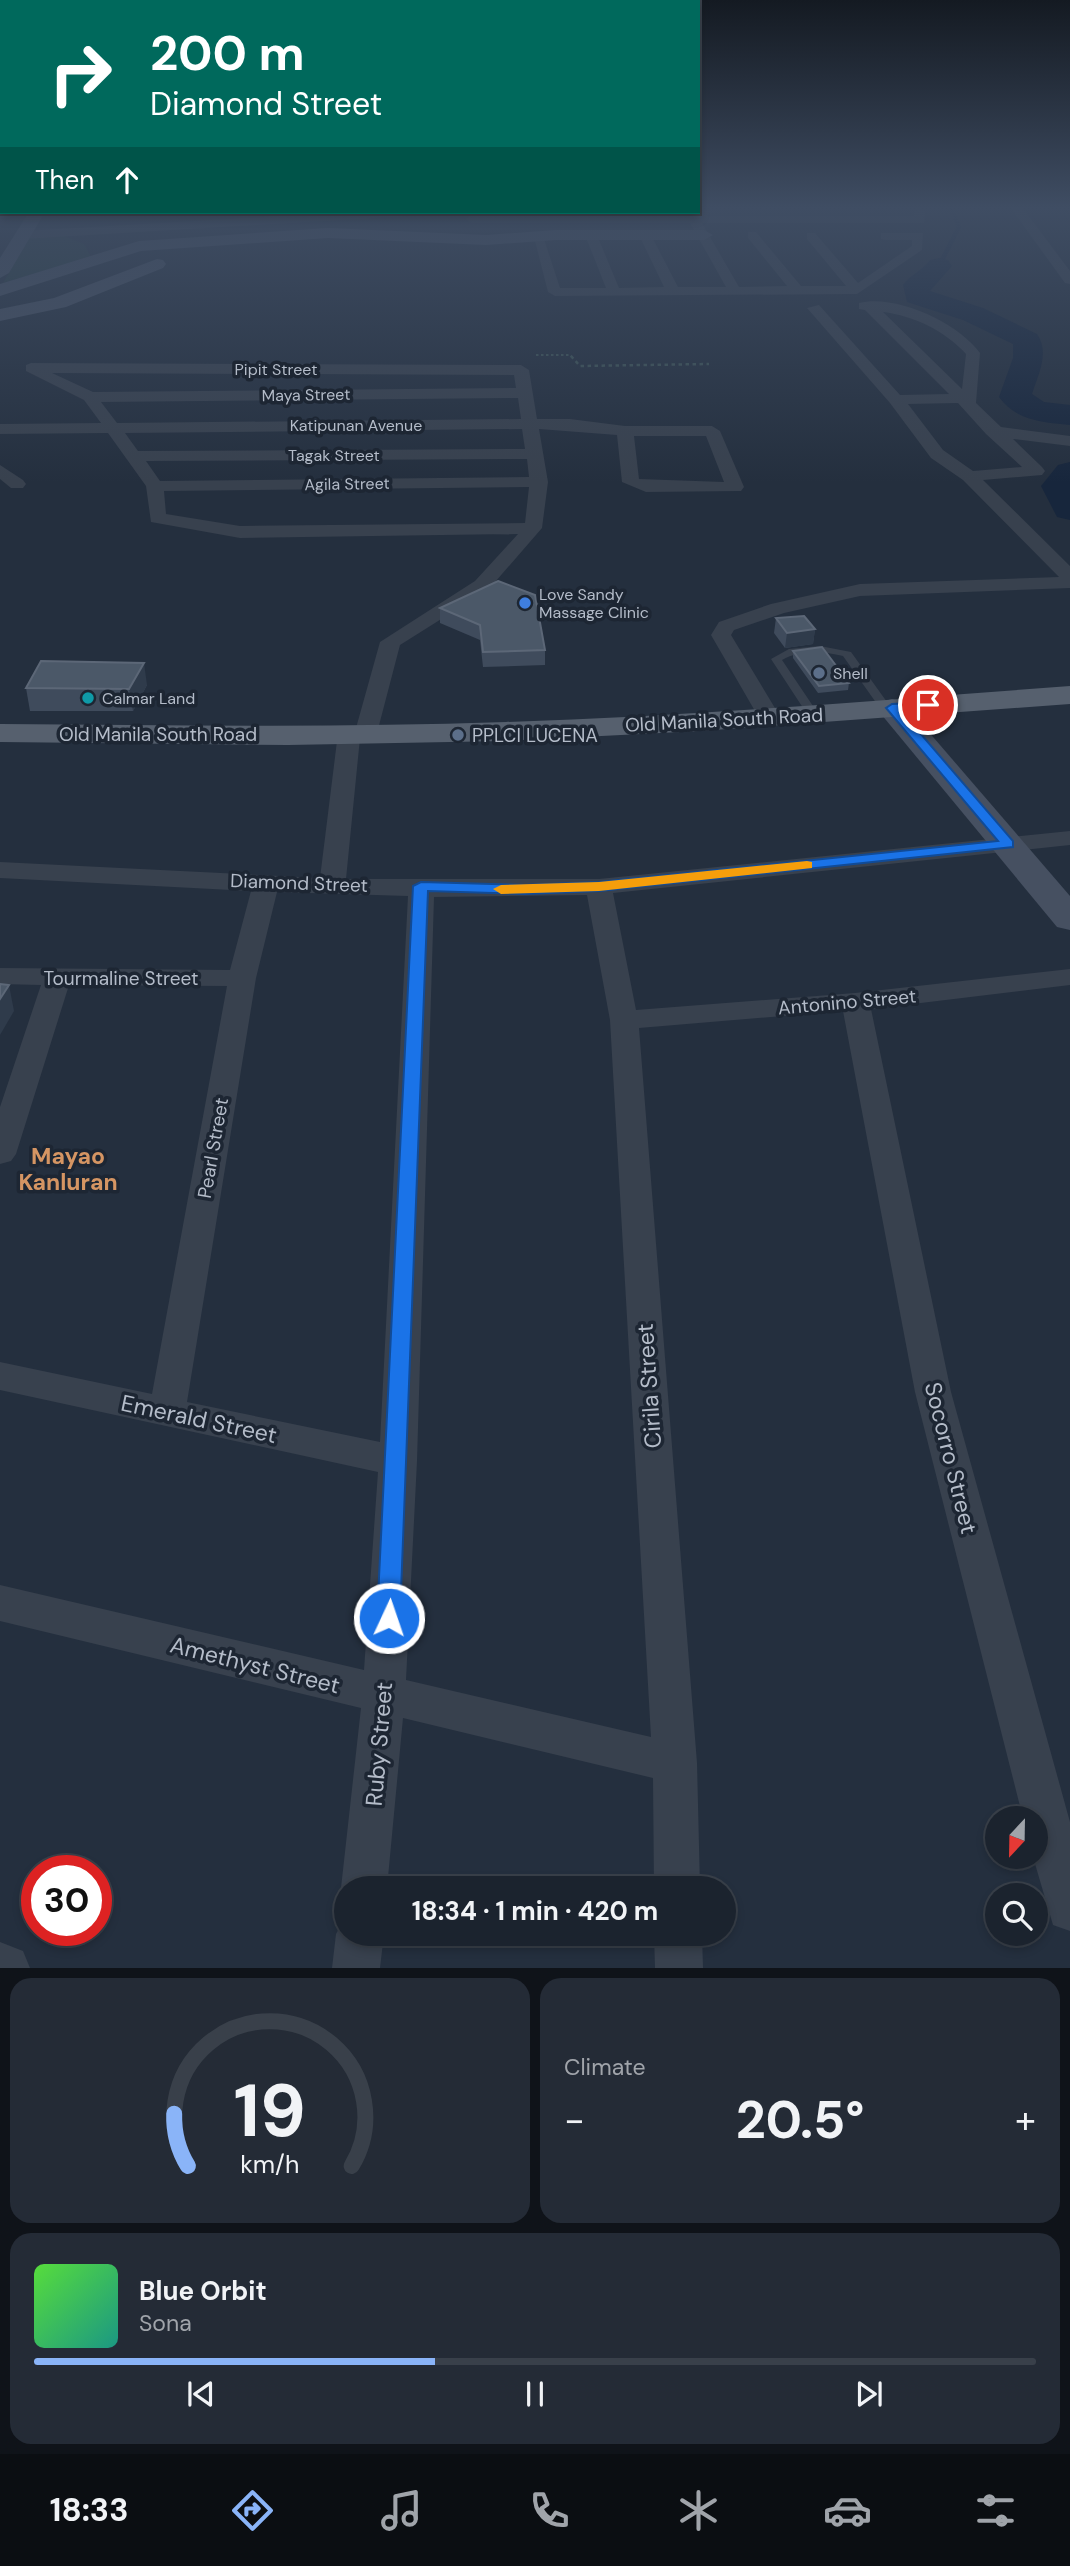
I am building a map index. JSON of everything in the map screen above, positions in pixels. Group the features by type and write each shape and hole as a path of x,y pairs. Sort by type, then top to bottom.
{"main road":[{"name":"Old Manila South Road","path":"0,733 358,733 575,729 770,718 1070,695"}],"street":[{"path":"0,315 70,299"},
{"path":"965,402 973,353 961,337 897,310 862,307 1035,471 968,476"},
{"path":"828,308 814,308 896,400 937,454 968,476 1070,580"},
{"name":"Pipit Street","path":"90,397 31,368 513,370"},
{"path":"332,886 358,733 390,642 482,585 533,528 539,482 531,424 523,393 513,370"},
{"name":"Maya Street","path":"90,397 523,393"},
{"path":"90,397 155,486 157,517 240,532 533,528"},
{"path":"896,400 965,402"},
{"name":"Katipunan Avenue","path":"0,429 570,424 625,431 712,430 735,487 646,487 631,482 625,431"},
{"path":"992,431 1070,441"},
{"name":"Tagak Street","path":"133,456 534,454"},
{"path":"0,470 8,485"},
{"name":"Agila Street","path":"155,486 539,482"},
{"path":"770,718 721,635 726,625 778,608 860,590 1070,580"},
{"path":"889,708 1070,919"},
{"name":"Diamond Street","path":"0,870 332,886 525,890 599,887 1070,838"},
{"name":"Pearl Street","path":"167,1413 242,978 266,883"},
{"name":"Ruby Street","path":"365,1876 384,1696 398,1461 421,886"},
{"name":"Cirila Street","path":"599,887 624,1020 675,1763 677,1876"},
{"name":"Tourmaline Street","path":"0,976 57,979 242,978"},
{"name":"Antonino Street","path":"624,1020 855,1002 1070,978"},
{"path":"0,1154 57,979"},
{"name":"Socorro Street","path":"855,1002 933,1392 1070,1908"},
{"name":"Emerald Street","path":"0,1376 398,1461"},
{"name":"Amethyst Street","path":"0,1603 675,1763"},
{"path":"356,1968 358,1946"},
{"path":"678,1946 679,1968"},
{"path":"0,1966 6,1968"}],"lane":[{"path":"813,715 776,659 781,656 816,649 847,654 889,708"}],"path":[{"path":"513,370 502,354 570,355 580,366 709,364"}],"building":[{"path":"498,581 535,595 545,650 483,652 480,625 440,608"},
{"path":"804,616 815,629 787,633 776,618"},
{"name":"Shell","path":"822,647 849,683 819,686 793,651"},
{"path":"41,661 144,663 129,689 26,688"},
{"path":"0,984 9,985 0,999"}],"waterway":[{"path":"926,299 973,314 1027,340 1028,358 1015,397 1035,411 1070,415"},
{"path":"1070,472 1059,486 1070,509"}],"slow traffic":[{"path":"501,889 599,887 807,865"}],"place":[{"name":"Love Sandy Massage Clinic","path":"525,603"},
{"name":"Shell","path":"819,673"},
{"name":"Calmar Land","path":"88,698"},
{"name":"PPLCI LUCENA","path":"458,735"}],"district":[{"name":"Mayao Kanluran","path":"68,1169"}],"route":[{"path":"389,1618 398,1461 421,886 525,890 599,887 1008,844 892,708 928,705"}]}
